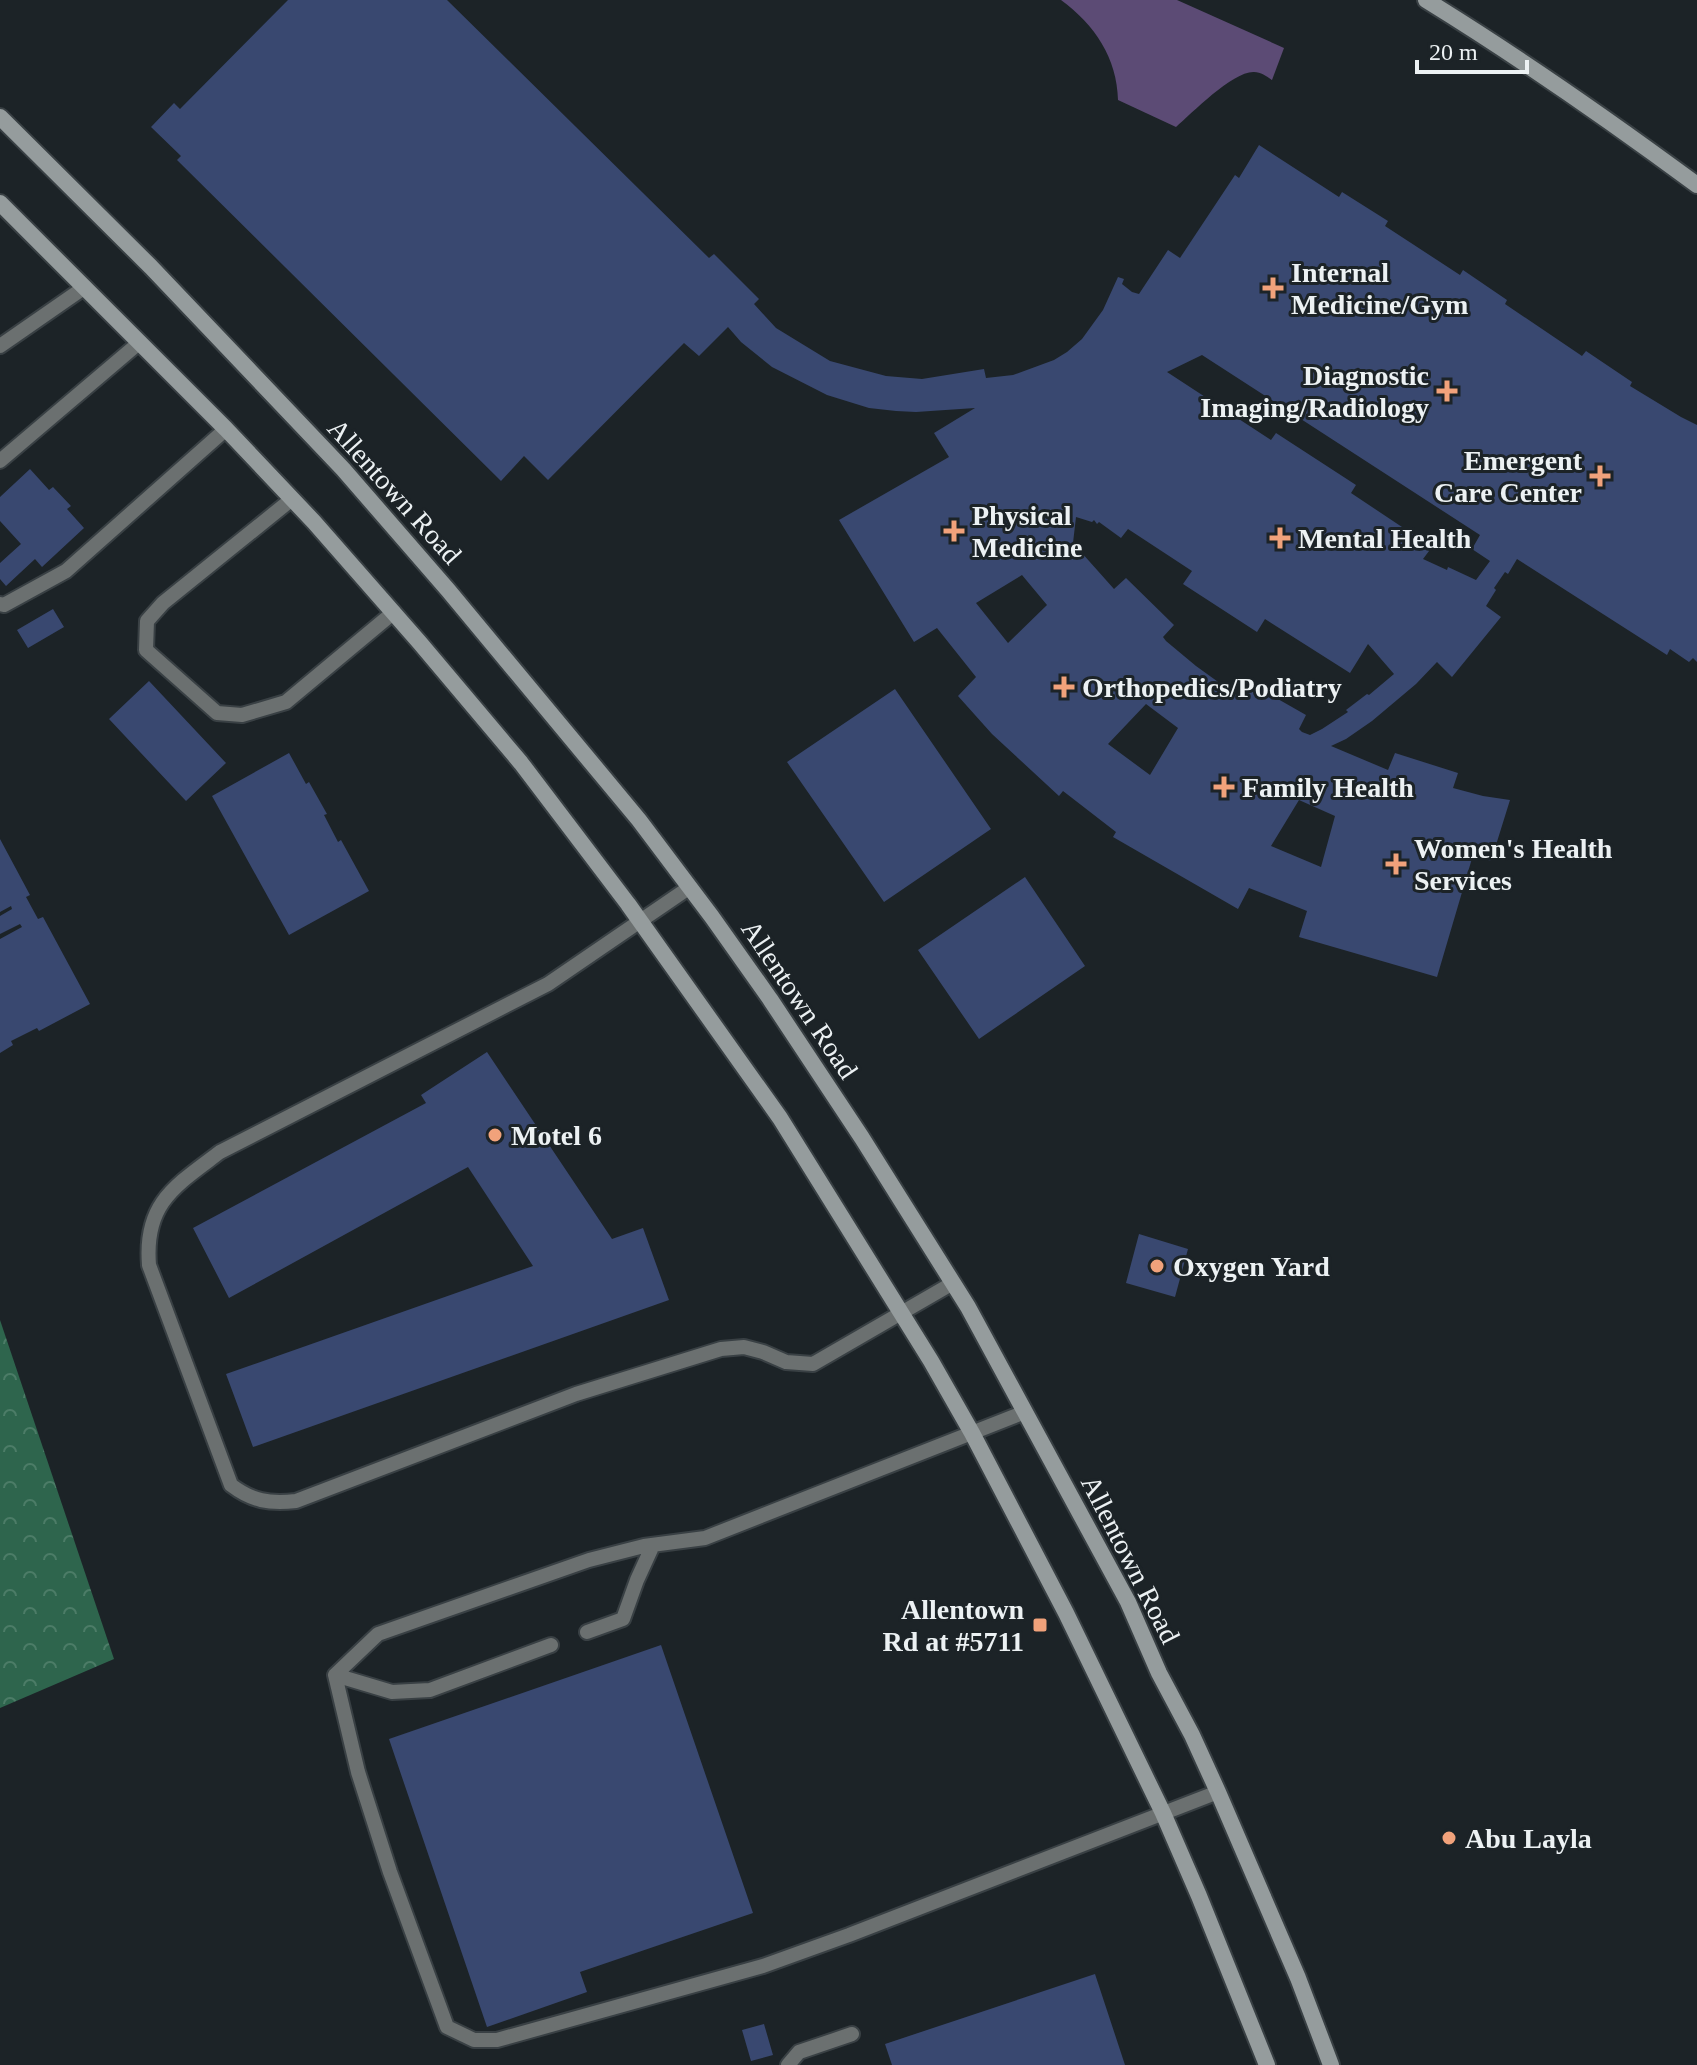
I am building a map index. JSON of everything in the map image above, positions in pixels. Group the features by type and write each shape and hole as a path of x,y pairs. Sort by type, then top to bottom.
{"main road":[{"path":"1426,0 1510,52 1697,185"},
{"name":"Allentown Road","path":"0,117 151,267 343,469 448,590 639,820 795,1037 953,1283 1128,1602 1218,1792 1331,2065"},
{"path":"0,203 226,429 394,612 521,763 641,921 780,1118 902,1313 972,1433 1066,1613 1163,1813 1267,2065"}],"lane":[{"path":"0,346 85,287"},
{"path":"0,461 140,342"},
{"path":"0,604 4,605 66,571 226,429"},
{"path":"292,499 163,603 147,621 146,650 217,713 242,715 286,702 394,612"},
{"path":"690,887 548,984 220,1152 175,1186 158,1208 147,1242 149,1265 231,1485 246,1497 277,1503 296,1501 576,1394 721,1349 744,1347 786,1362 813,1364 953,1283"},
{"path":"335,1675 378,1634 589,1560 653,1545 705,1538 1025,1412"},
{"path":"587,1632 623,1619 653,1545"},
{"path":"335,1675 392,1692 430,1690 551,1645"},
{"path":"335,1675 358,1772 423,1965 447,2027 474,2040 497,2040 763,1966 1218,1792"},
{"path":"788,2065 799,2052 852,2034"}],"green space":[{"path":"0,1320 114,1659 0,1708"}],"shaded area":[{"path":"1061,0 1177,0 1284,48 1272,80 1254,72 1235,78 1176,127 1118,100 1113,70 1102,44 1084,20"}],"building":[{"path":"288,0 447,0 709,258 714,254 759,299 754,304 776,328 830,361 886,376 922,379 984,369 986,378 1013,375 1067,352 1082,339 1103,310 1118,277 1124,279 1122,284 1139,294 1168,250 1180,258 1235,175 1239,178 1259,145 1339,197 1342,192 1388,221 1385,226 1460,275 1463,270 1507,300 1505,304 1582,356 1586,351 1632,382 1630,386 1697,425 1697,662 1693,658 1689,662 1670,649 1667,655 1517,559 1494,588 1496,590 1486,606 1501,617 1452,677 1437,662 1372,721 1331,746 1388,770 1395,753 1458,773 1453,788 1510,800 1491,861 1473,855 1437,977 1299,937 1307,911 1249,888 1238,909 1113,837 1116,832 1063,791 1059,796 992,734 958,696 976,677 937,628 914,642 839,520 949,457 934,433 975,408 896,411 869,408 827,395 772,367 728,327 699,356 684,343 548,480 524,456 501,481 177,160 181,156 151,127 174,103 180,109","holes":["1202,355 1480,535 1472,549 1490,561 1476,580 1423,559 1432,547 1351,493 1356,485 1276,433 1271,440 1167,372","1076,517 1099,522 1121,538 1128,529 1192,571 1183,584 1257,632 1265,619 1350,673 1368,644 1394,674 1322,729 1310,735 1302,732 1299,729 1306,715 1248,682 1239,697 1196,666 1163,637 1174,625 1126,578 1114,589 1073,543","1022,575 1047,605 1008,643 976,603","1146,704 1178,728 1150,775 1108,744","1299,800 1335,816 1321,867 1271,846"]},
{"path":"30,469 49,490 53,487 71,506 67,509 84,528 42,567 35,559 6,586 0,579 0,563 21,544 0,521 0,497"},
{"path":"53,609 64,627 28,648 17,630"},
{"path":"149,681 226,763 186,801 109,719"},
{"path":"895,689 991,829 884,902 787,762"},
{"path":"289,753 306,784 309,782 338,842 341,840 369,891 289,935 212,796"},
{"path":"0,839 30,895 26,897 38,919 43,917 90,1004 39,1031 37,1028 11,1041 13,1045 0,1053 0,939 22,927 20,924 0,934 0,916 12,909 11,906 0,912"},
{"path":"1025,877 1085,966 979,1039 918,950"},
{"path":"487,1052 612,1239 643,1228 669,1300 253,1447 226,1374 533,1266 468,1167 229,1298 193,1228 426,1103 421,1095"},
{"name":"Oxygen Yard","path":"1139,1234 1188,1249 1175,1297 1126,1283"},
{"path":"661,1645 753,1913 580,1972 587,1992 487,2027 389,1739"},
{"path":"1095,1974 1125,2065 892,2065 885,2044"},
{"path":"764,2024 773,2055 751,2061 742,2030"}],"place":[{"name":"Internal Medicine/Gym","path":"1273,288"},
{"name":"Diagnostic Imaging/Radiology","path":"1447,391"},
{"name":"Emergent Care Center","path":"1600,476"},
{"name":"Physical Medicine","path":"954,531"},
{"name":"Mental Health","path":"1280,538"},
{"name":"Orthopedics/Podiatry","path":"1064,687"},
{"name":"Family Health","path":"1224,787"},
{"name":"Women's Health Services","path":"1396,864"},
{"name":"Motel 6","path":"495,1135"},
{"name":"Oxygen Yard","path":"1157,1266"},
{"name":"Allentown Rd at #5711","path":"1040,1625"},
{"name":"Abu Layla","path":"1449,1838"}]}
